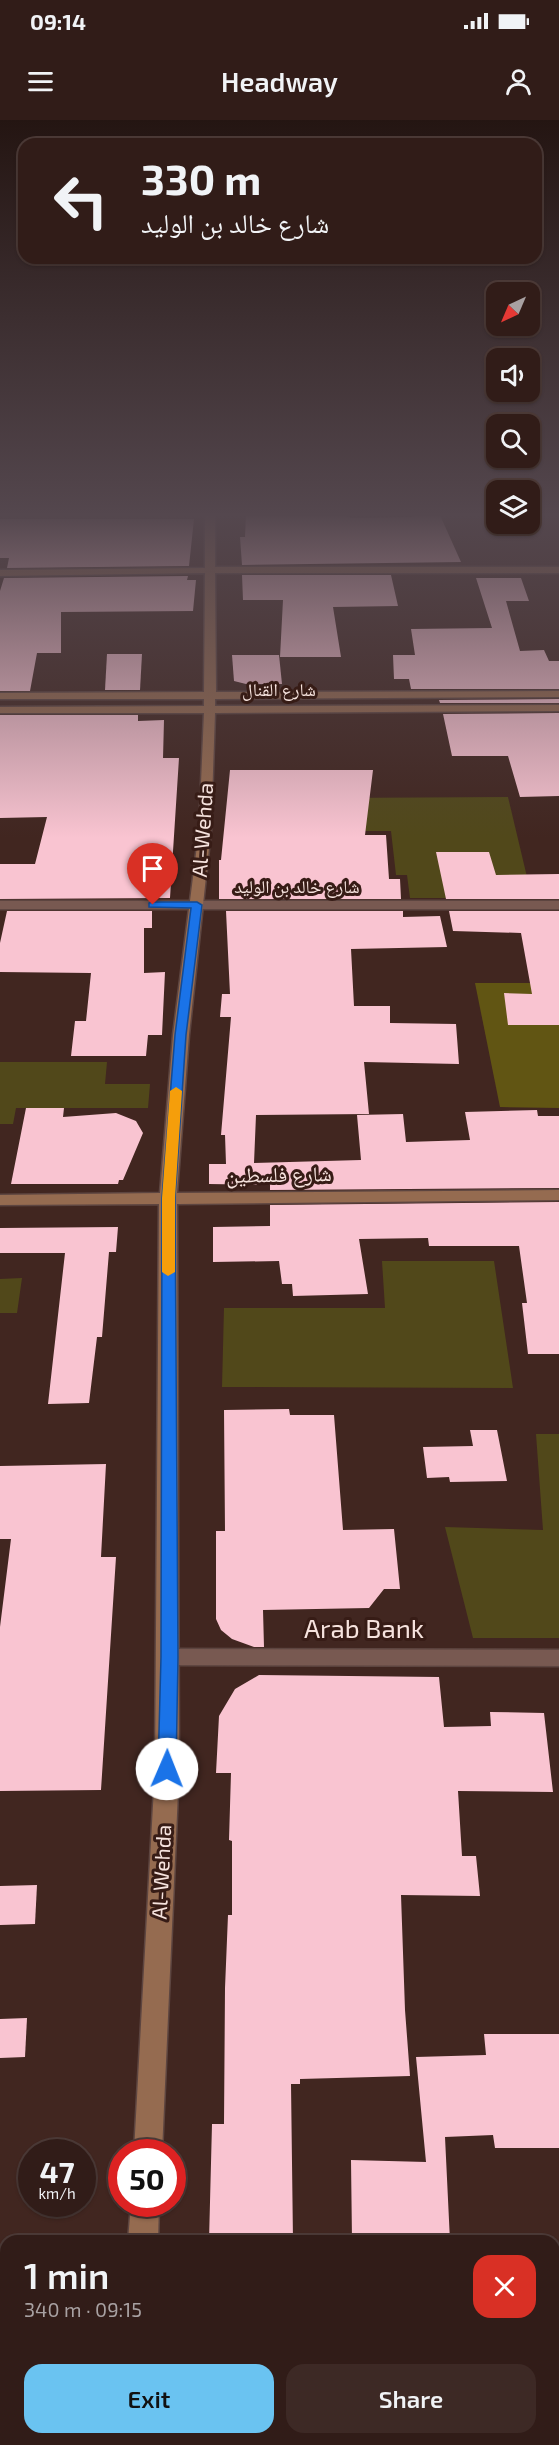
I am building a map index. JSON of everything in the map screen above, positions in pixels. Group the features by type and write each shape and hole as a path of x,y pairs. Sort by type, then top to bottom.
{"main road":[{"name":"Al-Wehda","path":"148,2139 167,1769 169,1657 168,1198 181,1035 205,830 210,701 209,622"},
{"name":"شارع القنال","path":"0,710 210,701 559,694"},
{"name":"شارع القنال","path":"0,696 559,708"},
{"name":"شارع فلسطين","path":"0,1200 559,1195"},
{"path":"143,2235 144,2217"}],"street":[{"name":"شارع خالد بن الوليد","path":"0,905 559,904"},
{"name":"Arab Bank","path":"169,1657 559,1658"}],"shaded area":[{"path":"508,797 532,898 410,898 407,875 396,875 391,831 335,831 327,798"},
{"path":"475,983 559,983 559,1108 500,1107"},
{"path":"0,1062 107,1062 105,1084 150,1084 148,1108 16,1108 13,1124 0,1124"},
{"path":"382,1261 494,1261 513,1388 222,1387 224,1308 385,1308"},
{"path":"22,1278 17,1313 0,1313 0,1279"},
{"path":"536,1434 559,1434 559,1638 473,1638 445,1527 543,1530"}],"building":[{"path":"0,622 61,622 61,653 37,653 30,691 0,691"},
{"path":"282,622 335,622 341,657 280,657"},
{"path":"490,622 512,622 520,651 544,650 549,661 559,661 559,689 411,689 409,679 394,679 393,655 415,655 411,629 492,628"},
{"path":"107,654 142,654 140,690 105,690"},
{"path":"232,655 279,655 282,684 246,684 234,681"},
{"path":"559,699 559,703 440,703 439,700"},
{"path":"559,713 559,796 520,797 508,756 452,756 443,714"},
{"path":"0,715 138,715 138,721 164,720 163,758 179,758 170,898 0,899 0,864 35,864 47,817 0,818"},
{"path":"230,770 373,770 365,835 386,835 389,879 400,879 401,899 219,899 219,860 221,860"},
{"path":"436,852 489,852 496,875 559,874 559,899 446,899"},
{"path":"7,911 152,911 152,928 144,928 144,973 165,972 162,1035 148,1035 146,1056 71,1056 75,1021 86,1021 91,973 0,972 0,943"},
{"path":"226,911 403,911 403,917 440,916 447,947 351,949 354,1006 390,1006 390,1023 456,1024 459,1064 364,1062 369,1114 256,1115 254,1163 361,1160 357,1115 403,1114 406,1142 470,1140 465,1112 537,1110 538,1116 559,1116 559,1188 270,1190 270,1185 209,1184 209,1164 226,1164 225,1135 221,1135 231,1017 220,1017 222,994 230,994"},
{"path":"449,911 559,911 559,1025 508,1025 504,993 532,994 521,933 453,931"},
{"path":"26,1108 64,1108 63,1117 116,1113 136,1121 143,1133 123,1180 119,1180 118,1184 11,1184"},
{"path":"559,1202 559,1354 528,1354 522,1303 527,1303 519,1246 429,1246 428,1238 359,1239 368,1294 293,1296 292,1284 282,1284 279,1261 213,1262 213,1227 270,1226 270,1205"},
{"path":"118,1227 116,1252 109,1252 102,1337 97,1337 89,1403 48,1404 65,1253 0,1253 0,1228"},
{"path":"289,1409 290,1415 334,1415 343,1530 394,1529 400,1589 384,1589 369,1608 263,1610 264,1647 254,1647 232,1639 221,1630 216,1619 216,1531 225,1531 224,1410"},
{"path":"470,1430 497,1430 507,1481 450,1482 449,1477 427,1478 423,1447 473,1446"},
{"path":"106,1464 101,1557 116,1557 101,1790 0,1791 0,1627 11,1539 0,1539 0,1466"},
{"path":"259,1675 439,1677 444,1727 491,1726 490,1712 544,1713 553,1792 458,1791 462,1856 476,1856 480,1896 401,1895 410,2076 300,2079 300,2084 291,2084 293,2235 209,2235 212,2124 224,2124 225,1988 228,1915 232,1915 232,1841 229,1840 231,1773 216,1773 219,1716 235,1689"},
{"path":"37,1885 35,1924 0,1925 0,1886"},
{"path":"27,2018 25,2057 0,2058 0,2019"},
{"path":"484,2034 559,2034 559,2148 495,2148 493,2135 445,2137 450,2235 352,2235 351,2160 426,2162 416,2057 486,2055"}],"slow traffic":[{"path":"168,1272 168,1198 176,1091"}],"route":[{"path":"153,905 197,905 181,1035 168,1198 169,1657 167,1769"}]}
